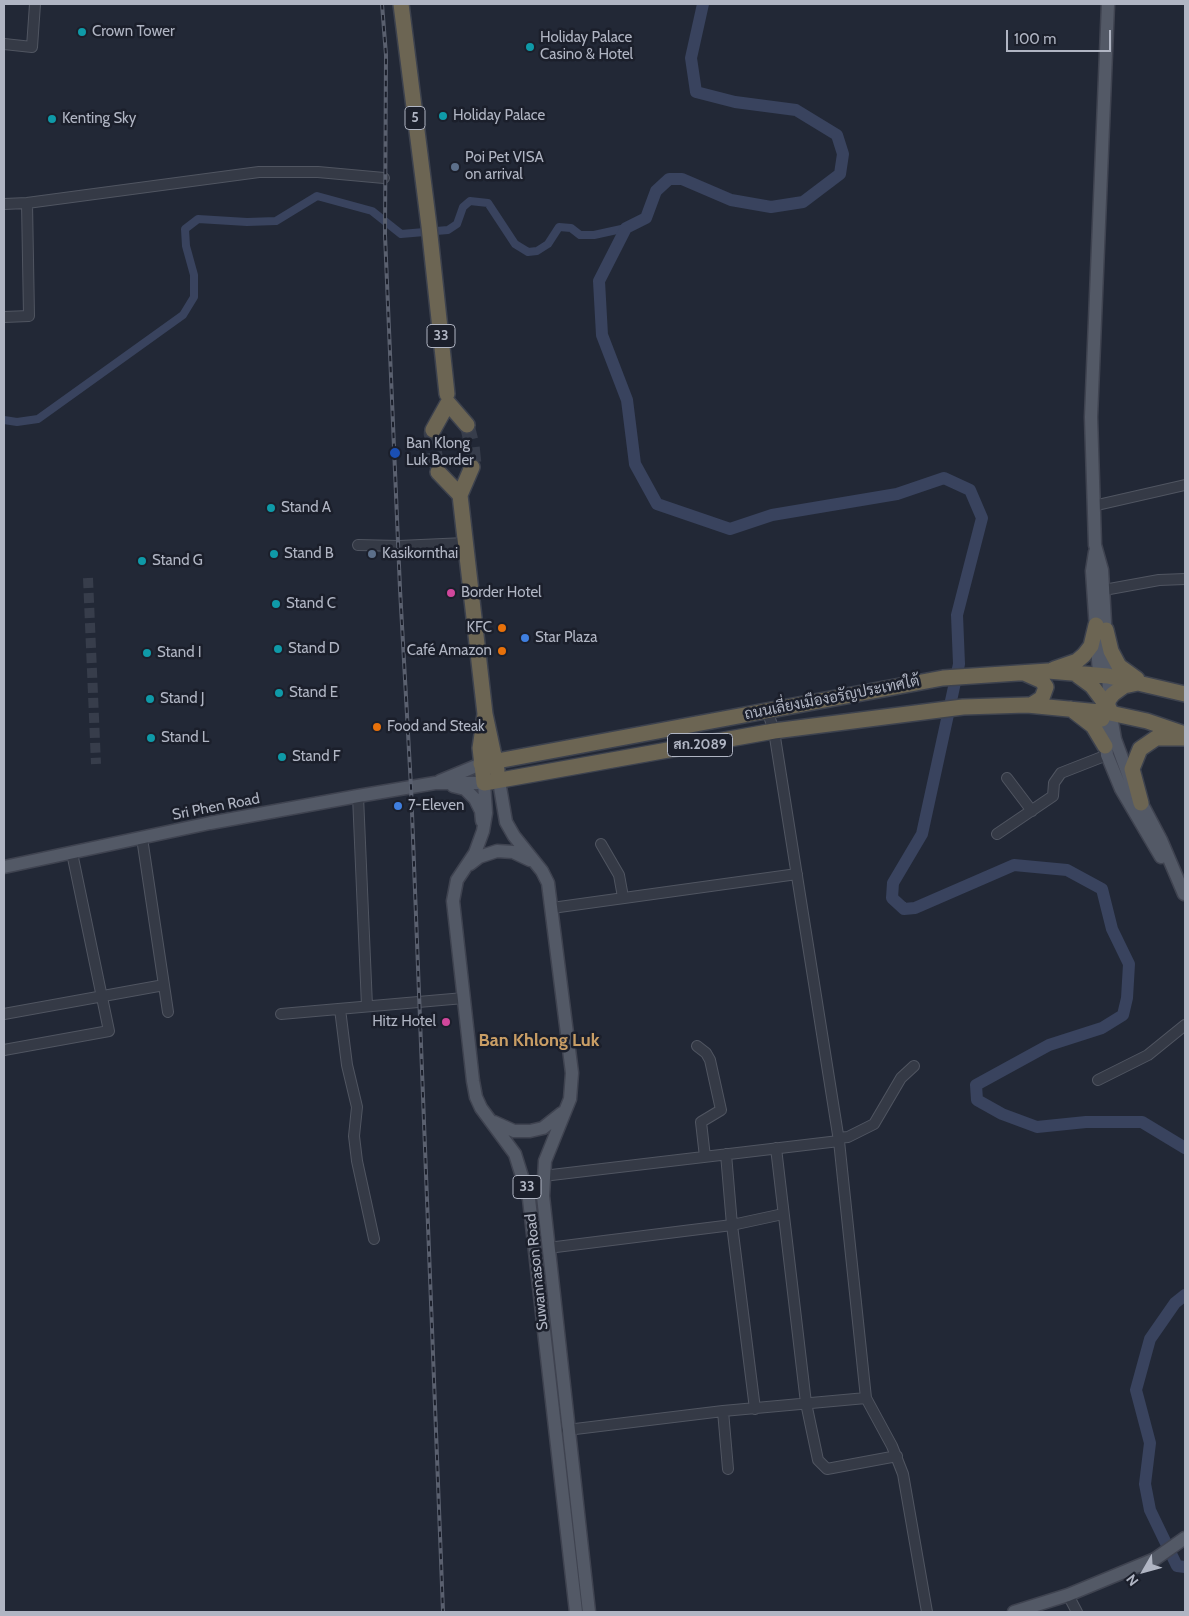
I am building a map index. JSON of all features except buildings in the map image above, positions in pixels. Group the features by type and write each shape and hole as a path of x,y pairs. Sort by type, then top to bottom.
{"highway":[{"name":"5","path":"401,4 435,277"},
{"name":"33","path":"435,277 447,394"},
{"path":"433,430 448,402 467,426"},
{"path":"438,472 460,494 472,468"},
{"name":"Suwannason Road","path":"460,494 491,782"},
{"path":"1048,671 1065,667 1084,654 1101,628"},
{"path":"1101,628 1119,666 1142,684"},
{"name":"ถนนเลี่ยงเมืองอรัญประเทศใต้","path":"488,763 921,681 995,673 1048,671 1073,673 1105,699 1134,718 1185,734"},
{"path":"1021,672 1036,676 1042,680 1046,687 1042,698 1031,705"},
{"path":"1105,699 1124,686 1142,684"},
{"name":"ถนนเลี่ยงเมืองอรัญประเทศใต้","path":"491,782 774,731 917,712 990,706 1031,705 1075,709 1142,684 1185,694"},
{"path":"1075,709 1093,726 1106,750"},
{"path":"1141,803 1132,769 1140,749 1156,738 1185,738"}],"main road":[{"path":"1101,628 1104,590 1102,570 1096,545 1093,506 1091,417 1108,4"},
{"path":"1096,545 1092,570 1101,628 1106,750 1137,818 1184,895"},
{"path":"1105,699 1118,753 1141,803 1161,840 1184,895"},
{"name":"Sri Phen Road","path":"435,783 488,763"},
{"name":"Sri Phen Road","path":"4,867 358,796 435,783 491,782"},
{"name":"Suwannason Road","path":"491,782 483,831 475,853 457,880 453,901 473,1087 481,1108 515,1154 529,1199 576,1612"},
{"name":"Suwannason Road","path":"491,782 506,822 548,883 572,1073 573,1086 549,1146 543,1176 548,1248 567,1430 589,1612"},
{"path":"435,783 465,789 475,799 480,811 483,831"},
{"path":"468,865 479,857 497,851 513,852 535,864"},
{"path":"491,1120 514,1131 530,1131 552,1122 567,1105"},
{"path":"1014,1612 1068,1595 1155,1559 1185,1538"}],"street":[{"path":"4,44 32,47 35,4"},
{"path":"4,204 27,203 259,172 318,172 384,178"},
{"path":"4,317 29,316 27,203"},
{"path":"1093,506 1185,486"},
{"path":"358,544 399,546 466,543"},
{"path":"1104,590 1160,580 1185,579"},
{"path":"767,710 774,731 838,1140 866,1398 897,1456 903,1474 927,1612"},
{"path":"997,834 1053,796 1054,784 1061,773 1106,750"},
{"path":"1007,778 1032,811"},
{"path":"358,796 367,1006"},
{"path":"142,838 168,1012"},
{"path":"601,844 619,874 624,897"},
{"path":"4,1050 108,1031 100,996 91,938 72,853"},
{"path":"552,908 797,874"},
{"path":"4,1014 164,985"},
{"path":"281,1014 464,998"},
{"path":"340,1009 347,1065 357,1107 354,1136 357,1161 374,1238"},
{"path":"1098,1080 1148,1055 1185,1025"},
{"path":"697,1046 706,1053 710,1060 721,1110 701,1122 705,1157"},
{"path":"543,1176 838,1140 874,1124 901,1078 914,1066"},
{"path":"776,1148 806,1403 818,1460 824,1468 897,1456"},
{"path":"726,1154 732,1225 755,1409"},
{"path":"548,1248 732,1225 783,1214"},
{"path":"567,1430 723,1411 866,1398"},
{"path":"723,1411 728,1469"},
{"path":"1068,1595 1077,1612"}],"waterway":[{"path":"703,4 691,58 696,92 735,102 796,110 837,135 843,154 840,174 803,202 771,207 731,200 682,179 669,179 656,191 646,218 626,228 599,281 602,335 627,400 635,464 657,504 730,529 772,515 897,494 944,478 970,490 982,518 957,615 959,664 922,834 893,883 892,898 904,909 915,908 1014,865 1067,870 1102,889 1112,929 1129,964 1127,998 1123,1015 1102,1028 1049,1045 976,1085 977,1100 1002,1114 1037,1127 1086,1122 1142,1122 1185,1148"},
{"path":"4,420 17,422 38,419 183,315 194,297 194,275 186,246 185,229 198,219 247,222 276,221 317,196 372,211 401,234 448,230 457,224 463,207 470,201 488,203 515,244 528,252 537,251 548,244 559,227 571,228 580,235 594,235 626,228"},
{"path":"1185,1295 1175,1303 1150,1339 1136,1390 1150,1443 1145,1484 1150,1510 1177,1566 1185,1567"}],"tunnel":[{"path":"467,425 472,445 474,464 472,467"},
{"path":"433,430 431,433 438,472"},
{"path":"88,578 96,764"}],"railway":[{"path":"382,4 386,55 385,235 400,589 411,787 443,1612"}],"place":[{"name":"Crown Tower","path":"82,32"},
{"name":"Holiday Palace Casino & Hotel","path":"530,47"},
{"name":"Holiday Palace","path":"443,116"},
{"name":"Kenting Sky","path":"52,119"},
{"name":"Poi Pet VISA on arrival","path":"455,167"},
{"name":"Ban Klong Luk Border","path":"395,453"},
{"name":"Stand A","path":"271,508"},
{"name":"Stand B","path":"274,554"},
{"name":"Kasikornthai","path":"372,554"},
{"name":"Stand G","path":"142,561"},
{"name":"Border Hotel","path":"451,593"},
{"name":"Stand C","path":"276,604"},
{"name":"KFC","path":"502,628"},
{"name":"Star Plaza","path":"525,638"},
{"name":"Stand D","path":"278,649"},
{"name":"Café Amazon","path":"502,651"},
{"name":"Stand I","path":"147,653"},
{"name":"Stand E","path":"279,693"},
{"name":"Stand J","path":"150,699"},
{"name":"Food and Steak","path":"377,727"},
{"name":"Stand L","path":"151,738"},
{"name":"Stand F","path":"282,757"},
{"name":"7-Eleven","path":"398,806"},
{"name":"Hitz Hotel","path":"446,1022"}],"district":[{"name":"Ban Khlong Luk","path":"539,1041"}]}
